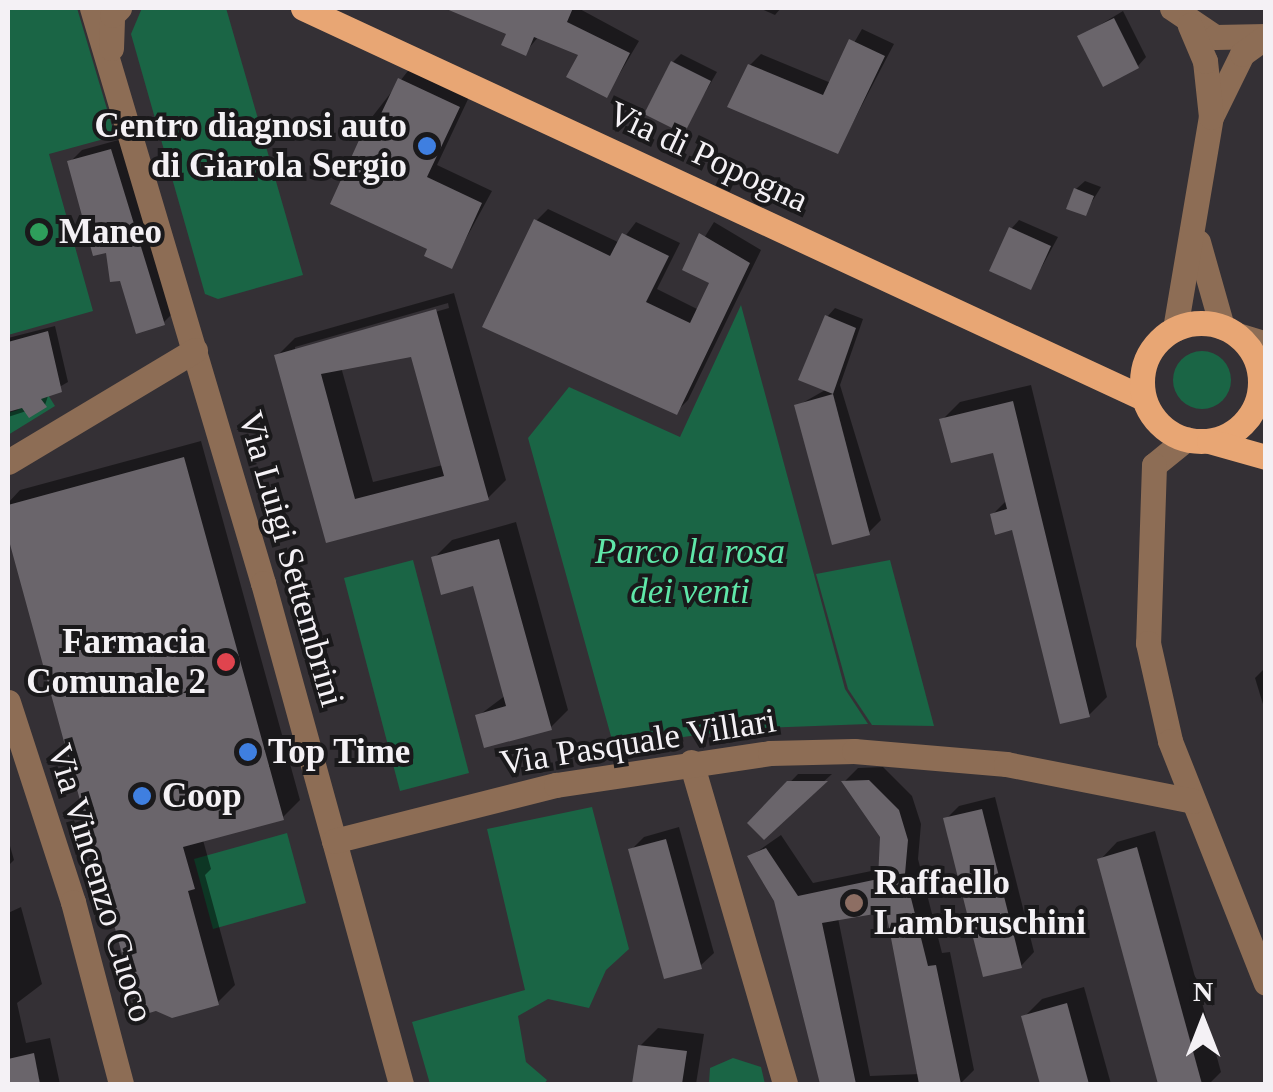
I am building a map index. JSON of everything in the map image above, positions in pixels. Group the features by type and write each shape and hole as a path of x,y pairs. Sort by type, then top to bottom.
{"main road":[{"name":"Via di Popogna","path":"303,8 1144,398"},
{"path":"1084,369 1122,362 1166,335 1229,331 1256,359 1261,402 1228,435 1197,440"},
{"path":"1166,335 1143,368 1144,398 1160,425 1197,440 1266,457"}],"street":[{"name":"Via Luigi Settembrini","path":"109,9 110,53 401,1084"},
{"path":"1181,16 1228,40 1266,36"},
{"path":"1166,335 1195,228 1211,117 1205,61 1181,16"},
{"path":"1211,117 1234,64 1266,36"},
{"path":"1195,228 1229,331 1266,344"},
{"path":"8,462 194,350"},
{"path":"1197,440 1154,465 1146,617 1170,740 1266,983"},
{"name":"Via Vincenzo Cuoco","path":"8,702 73,902 120,1084"},
{"name":"Via Pasquale Villari","path":"334,841 556,785 770,753 909,754 1006,764 1193,801"},
{"path":"691,762 785,1084"}],"green space":[{"path":"8,8 77,8 115,136 49,154 93,311 8,335"},
{"path":"142,8 226,8 303,275 218,299 205,294 131,34"},
{"name":"Parco la rosa dei venti","path":"741,305 845,689 868,724 739,729 614,747 528,438 569,387 680,437"},
{"path":"1202,351 1222,360 1231,380 1222,400 1202,409 1182,400 1173,380 1182,360"},
{"path":"35,374 55,406 8,435 8,413 18,410 11,381"},
{"path":"413,560 469,773 400,791 344,578"},
{"path":"890,560 934,726 872,725 848,689 816,574"},
{"path":"592,807 629,949 606,970 589,1008 548,999 518,1016 526,1062 547,1080 544,1084 430,1084 412,1022 525,990 487,829"},
{"path":"287,833 306,903 213,929 194,859"},
{"path":"733,1058 761,1067 765,1084 709,1084 710,1068"}],"building":[{"path":"444,8 573,8 567,22 630,53 607,98 566,77 578,55 534,37 526,56 501,45 506,34"},
{"path":"1114,18 1139,68 1103,87 1077,36"},
{"path":"849,39 885,56 838,154 727,107 748,64 823,95"},
{"path":"671,61 711,81 684,134 644,114"},
{"path":"398,78 460,107 427,177 482,203 452,269 424,256 427,249 330,204 370,116 378,120"},
{"path":"111,149 165,325 136,334 120,281 110,282 106,253 93,256 67,161"},
{"path":"1074,188 1094,196 1086,216 1066,209"},
{"path":"534,219 610,256 622,233 669,256 646,302 690,323 709,283 682,270 699,233 750,263 677,415 482,327"},
{"path":"1009,227 1051,246 1031,290 989,271"},
{"path":"436,309 489,500 326,543 274,355","holes":["411,357 444,476 355,499 321,374"]},
{"path":"825,315 856,328 833,394 798,380"},
{"path":"48,331 62,392 41,399 47,407 29,418 22,408 8,412 8,342"},
{"path":"833,394 870,535 832,545 794,405"},
{"path":"1013,401 1090,717 1060,724 1012,530 995,535 990,514 1007,509 993,453 951,463 939,419"},
{"path":"184,457 284,820 183,847 195,889 188,891 219,1005 172,1018 156,1011 139,1016 8,537 8,505"},
{"path":"499,539 552,730 484,748 475,715 506,706 473,586 441,595 431,557"},
{"path":"869,780 899,810 908,840 905,874 928,966 936,965 961,1084 919,1084 886,912 822,923 856,1084 820,1084 774,901 747,856 766,848 798,896 878,879 880,837 841,781"},
{"path":"787,781 828,781 764,840 747,823"},
{"path":"982,809 1022,968 983,977 943,818"},
{"path":"666,839 702,969 664,979 628,849"},
{"path":"1137,847 1202,1084 1158,1084 1097,859"},
{"path":"1067,1003 1089,1084 1040,1084 1021,1016"},
{"path":"638,1045 687,1051 682,1084 632,1084"},
{"path":"34,1053 40,1084 8,1084 8,1059"}],"place":[{"name":"Centro diagnosi auto di Giarola Sergio","path":"427,146"},
{"name":"Maneo","path":"39,232"},
{"name":"Farmacia Comunale 2","path":"226,662"},
{"name":"Top Time","path":"248,752"},
{"name":"Coop","path":"142,796"},
{"name":"Raffaello Lambruschini","path":"854,903"}]}
